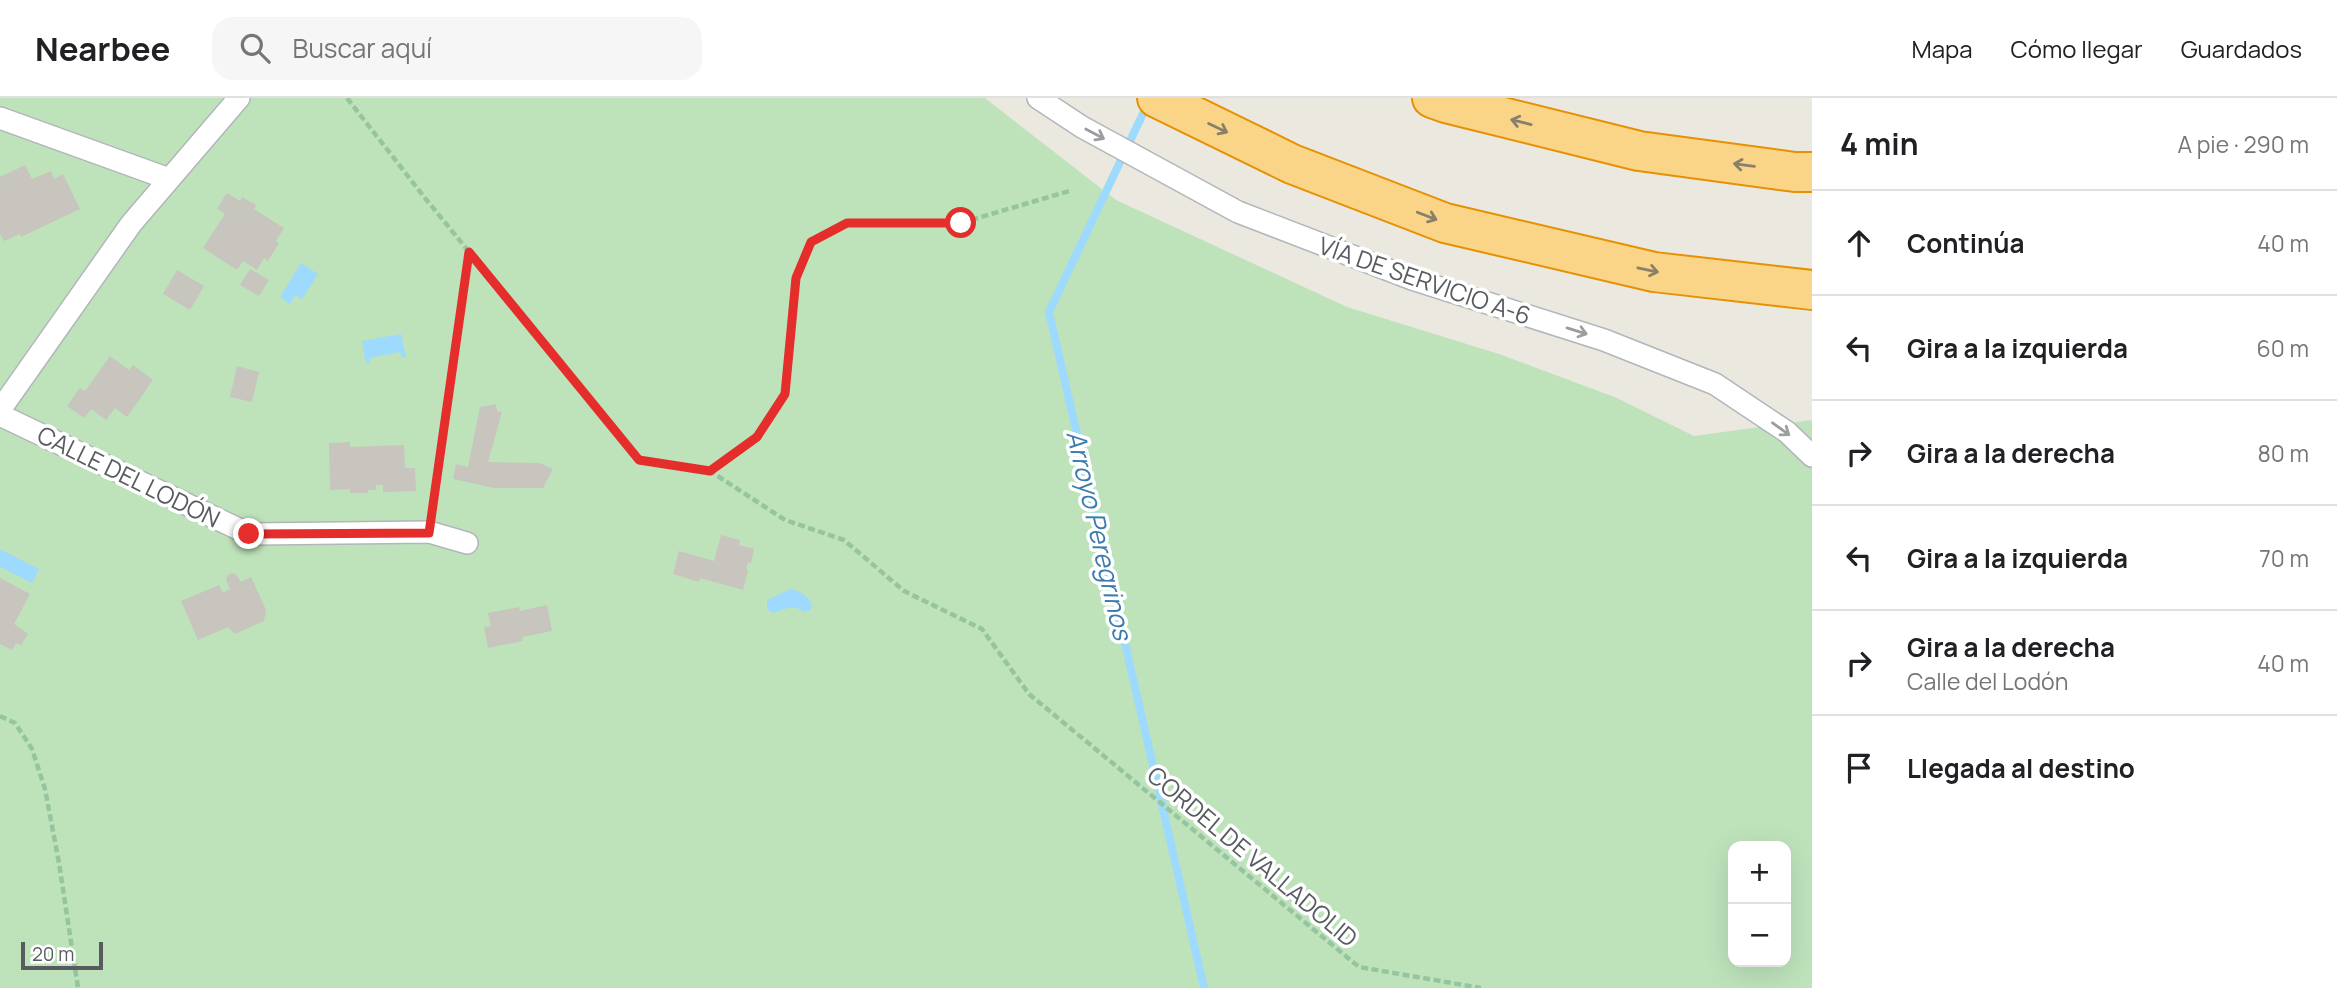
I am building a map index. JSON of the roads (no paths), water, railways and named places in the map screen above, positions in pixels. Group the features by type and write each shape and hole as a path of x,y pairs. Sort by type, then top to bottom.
{"highway":[{"path":"1157,98 1292,164 1445,223 1654,272 1812,290"},
{"path":"1432,98 1639,151 1812,172"}],"street":[{"path":"0,412 109,254 239,98"},
{"name":"VÍA DE SERVICIO A-6","path":"1038,98 1082,127 1238,212 1412,279 1604,340 1715,384 1787,432 1812,456"},
{"path":"0,118 169,179"},
{"name":"CALLE DEL LODÓN","path":"0,412 249,534 429,533 467,542"}],"water":[{"path":"301,263 318,274 302,299 295,295 290,304 280,297"},
{"path":"401,334 406,357 402,358 400,352 369,358 370,364 366,364 362,341"},
{"path":"0,549 39,569 32,583 0,567"},
{"path":"790,589 806,596 811,602 810,610 804,612 789,608 773,613 767,609 767,600"}],"waterway":[{"name":"Arroyo Peregrinos","path":"1148,103 1049,312 1204,988"}]}
